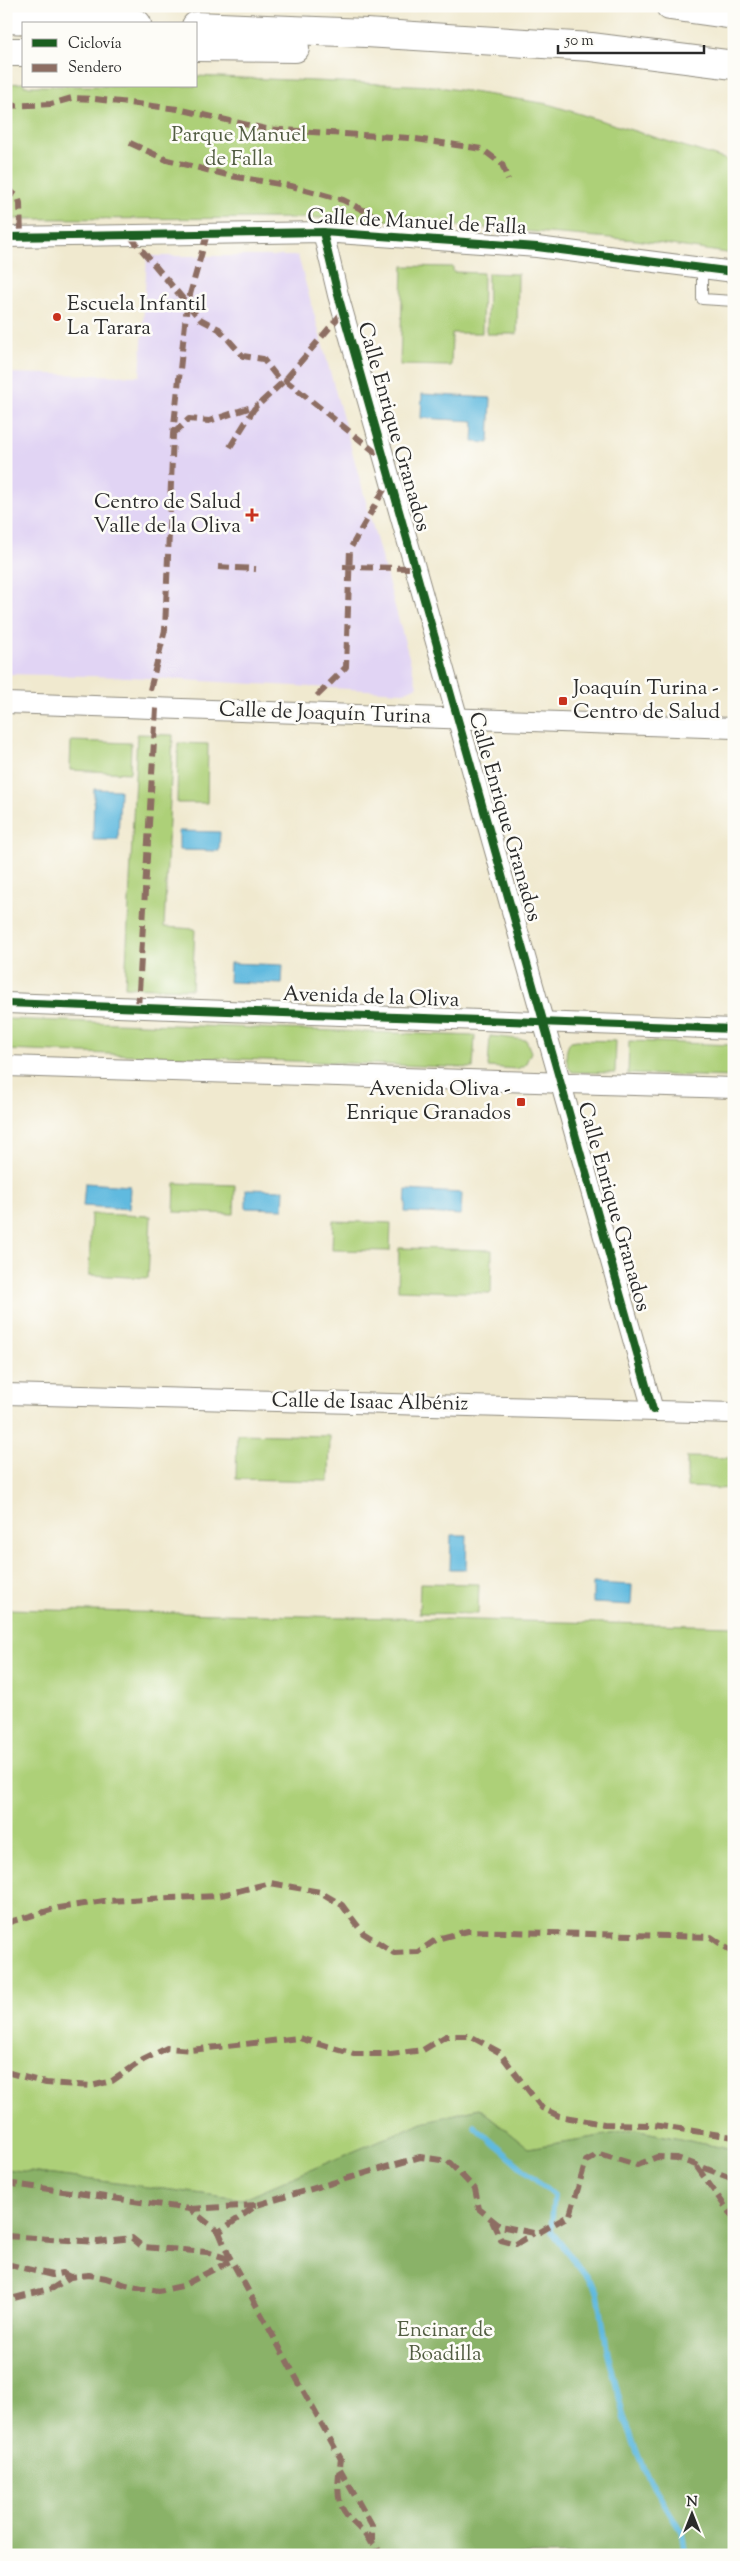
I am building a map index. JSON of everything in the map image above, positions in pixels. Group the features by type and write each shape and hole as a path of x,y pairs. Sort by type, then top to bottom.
{"highway":[{"path":"670,6 734,15"},
{"path":"6,20 72,22"},
{"path":"198,26 366,33 591,47 734,65"},
{"path":"198,47 591,47"},
{"path":"6,52 22,52"}],"street":[{"name":"Calle de Manuel de Falla","path":"6,237 323,232 537,247 702,266 734,272"},
{"name":"Calle Enrique Granados","path":"323,232 338,295 653,1410"},
{"name":"Calle de Joaquín Turina","path":"6,703 734,728"},
{"name":"Avenida de la Oliva","path":"6,1003 734,1029"},
{"path":"6,1066 734,1088"},
{"name":"Calle de Isaac Albéniz","path":"6,1394 734,1413"}],"lane":[{"path":"702,266 702,298 734,301"}],"shaded area":[{"name":"Centro de Salud Valle de la Oliva","path":"147,256 298,256 417,686 404,692 128,677 6,674 6,373 140,376"}],"green space":[{"name":"Parque Manuel de Falla","path":"198,76 433,86 548,104 734,162 734,254 636,240 358,218 6,219 6,84 22,83 22,88 198,88"},
{"path":"403,266 453,267 453,272 483,273 482,333 452,333 451,366 400,365"},
{"path":"488,273 518,274 517,334 487,334"},
{"path":"137,734 173,735 164,927 195,929 192,989 125,987"},
{"path":"71,741 131,743 130,773 70,770"},
{"path":"178,743 208,744 207,803 177,803"},
{"path":"6,1019 475,1036 473,1068 6,1050"},
{"path":"490,1036 526,1040 531,1052 525,1065 517,1069 488,1067"},
{"path":"571,1041 616,1041 615,1073 572,1072 568,1065 566,1052"},
{"path":"629,1041 734,1045 734,1077 628,1074"},
{"path":"175,1183 235,1185 234,1214 174,1212"},
{"path":"91,1214 151,1216 148,1278 89,1275"},
{"path":"333,1221 391,1223 390,1251 332,1250"},
{"path":"399,1248 492,1250 491,1293 398,1290"},
{"path":"237,1434 330,1436 329,1481 236,1479"},
{"path":"687,1457 734,1458 734,1489 687,1487"},
{"path":"420,1583 479,1584 478,1614 419,1613"},
{"path":"6,1609 734,1626 734,2150 635,2130 529,2148 479,2108 423,2122 242,2199 6,2169"},
{"name":"Encinar de Boadilla","path":"479,2108 529,2148 635,2130 734,2150 734,2555 6,2555 6,2169 242,2199 423,2122"}],"water":[{"path":"422,394 491,398 489,443 473,442 474,421 421,418"},
{"path":"94,789 120,790 118,840 93,840"},
{"path":"179,831 220,832 219,851 179,850"},
{"path":"230,963 283,965 282,984 229,982"},
{"path":"85,1183 130,1186 129,1209 83,1206"},
{"path":"246,1189 284,1190 283,1209 246,1208"},
{"path":"406,1190 462,1193 461,1215 405,1212"},
{"path":"451,1535 467,1535 466,1569 450,1569"},
{"path":"593,1583 632,1585 631,1605 593,1603"}],"waterway":[{"path":"474,2126 554,2196 551,2231 598,2292 607,2349 624,2417 643,2468 681,2531 685,2555"}],"marked path":[{"path":"6,106 51,104 72,98 95,99 178,109 266,129 409,138 482,149 502,164 508,180"},
{"path":"130,143 167,160 231,176 291,186 343,200 385,221"},
{"path":"6,188 18,197 20,203 21,238"},
{"path":"150,690 165,630 173,434 187,305 207,234"},
{"path":"130,236 200,319 219,329 243,356 263,359 277,377 285,380 384,459"},
{"path":"230,447 254,409 285,380 342,313"},
{"path":"173,434 189,419 209,421 258,405"},
{"path":"317,696 346,667 350,549 390,479"},
{"path":"218,567 256,569"},
{"path":"343,567 415,568"},
{"path":"138,1008 156,708"},
{"path":"6,1923 58,1908 104,1901 218,1896 270,1883 320,1892 342,1905 363,1933 394,1953 418,1952 437,1939 468,1931 711,1937 734,1953"},
{"path":"6,2072 46,2083 91,2086 112,2081 143,2060 167,2048 191,2050 299,2038 354,2054 391,2054 423,2050 446,2036 470,2036 499,2052 542,2108 559,2116 604,2124 653,2125 734,2137"},
{"path":"6,2183 190,2209 219,2232 257,2205 420,2157 448,2161 475,2189 479,2209 500,2226 534,2233 540,2232 570,2215 586,2161 599,2154 637,2165 657,2157 677,2158 734,2179"},
{"path":"697,2167 734,2219"},
{"path":"190,2209 257,2205"},
{"path":"492,2221 501,2240 516,2244 534,2233"},
{"path":"219,2232 229,2256 341,2459 338,2489 339,2501 344,2512 369,2539 375,2555"},
{"path":"6,2236 97,2242 132,2238 143,2247 207,2252 232,2260 182,2286 159,2291 126,2285 106,2278 89,2275 70,2277 53,2288 6,2300"},
{"path":"6,2264 52,2275 62,2273 70,2277"},
{"path":"340,2469 372,2526 372,2542 383,2555"}],"cycle path":[{"path":"323,232 338,295 653,1410"},
{"path":"6,237 323,232 537,247 734,272"},
{"path":"6,1003 734,1029"}],"place":[{"name":"Escuela Infantil La Tarara","path":"57,317"},
{"name":"Centro de Salud Valle de la Oliva","path":"252,515"},
{"name":"Joaquín Turina - Centro de Salud","path":"563,701"},
{"name":"Avenida Oliva - Enrique Granados","path":"521,1102"}]}
